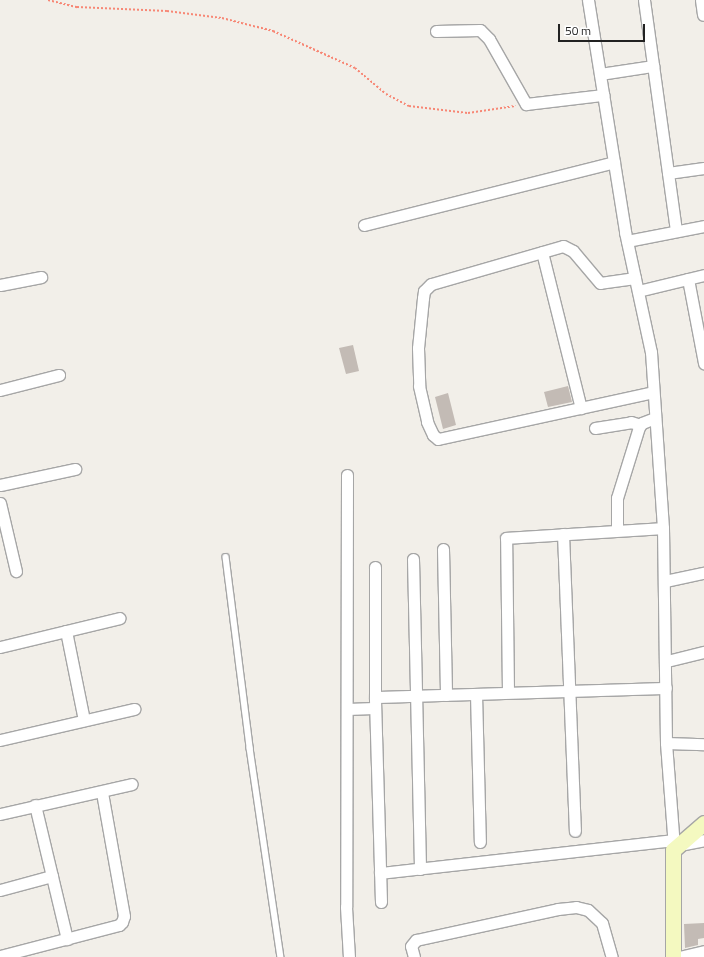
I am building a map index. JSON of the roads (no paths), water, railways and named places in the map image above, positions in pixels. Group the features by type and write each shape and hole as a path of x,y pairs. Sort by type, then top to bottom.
{"street":[{"path":"588,0 627,241 651,352 663,528 667,661 666,743 675,844 673,957"},
{"path":"644,0 676,231"},
{"path":"701,0 703,15"},
{"path":"436,31 480,30 489,39 526,104 603,95"},
{"path":"600,74 653,66"},
{"path":"364,225 614,162"},
{"path":"668,174 704,168"},
{"path":"627,241 704,226"},
{"path":"635,278 600,283 570,248 563,246 431,284 424,291 418,363 419,386 427,422 433,435 438,439 653,392"},
{"path":"542,252 581,408"},
{"path":"638,291 704,275"},
{"path":"0,285 41,277"},
{"path":"688,279 704,363"},
{"path":"0,390 59,375"},
{"path":"595,428 630,422 640,425 655,418"},
{"path":"617,530 617,498 640,425"},
{"path":"0,485 75,469"},
{"path":"347,475 346,907 349,957"},
{"path":"0,503 16,571"},
{"path":"508,692 505,539 663,528"},
{"path":"563,534 571,691 575,831"},
{"path":"443,549 446,695"},
{"path":"413,558 420,869"},
{"path":"375,567 374,702 381,902"},
{"path":"665,581 704,573"},
{"path":"0,647 120,618"},
{"path":"66,631 84,720"},
{"path":"667,661 704,652"},
{"path":"347,709 374,702 416,696 666,688"},
{"path":"476,694 480,842"},
{"path":"0,740 134,709"},
{"path":"666,743 704,744"},
{"path":"0,814 132,784"},
{"path":"0,956 119,925 124,920 102,792"},
{"path":"35,806 67,939"},
{"path":"675,844 704,823"},
{"path":"380,873 704,840"},
{"path":"0,890 52,876"},
{"path":"414,957 411,946 416,940 558,909 576,907 588,910 602,923 612,957"},
{"path":"679,957 704,951"}],"lane":[{"path":"226,557 250,748 281,957"}]}
